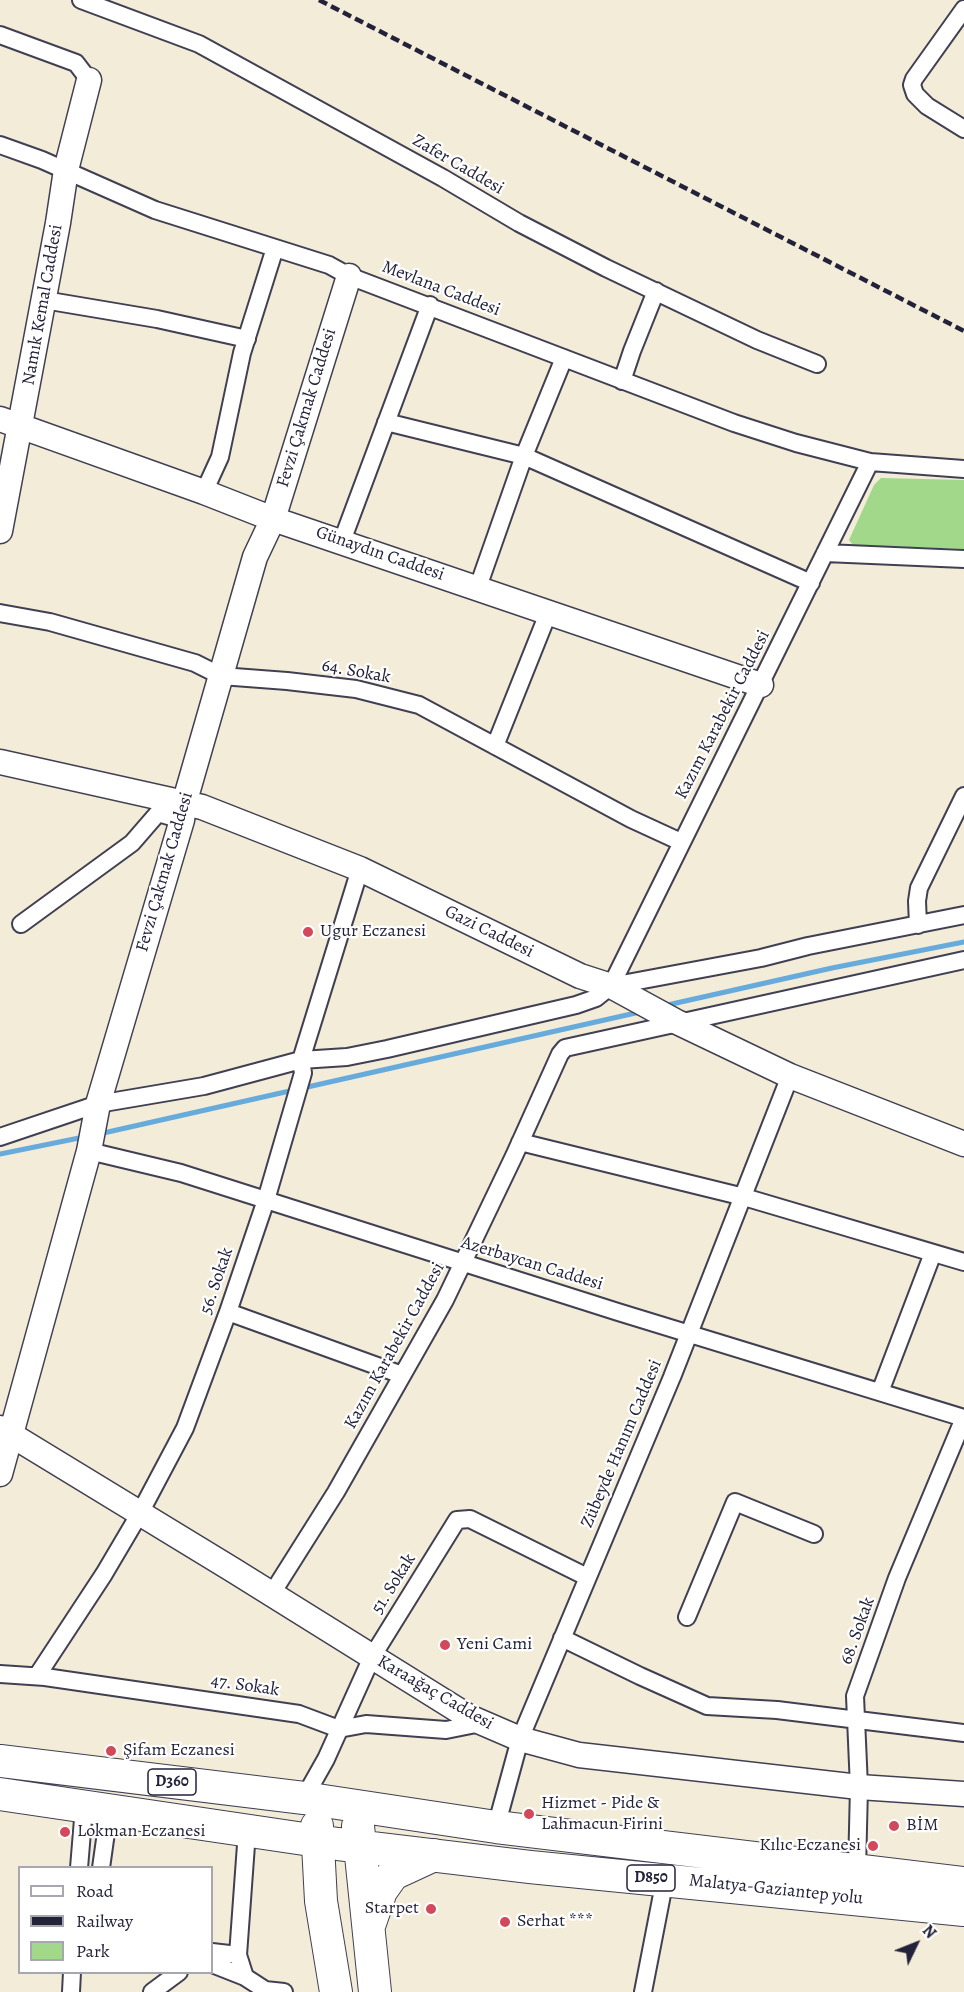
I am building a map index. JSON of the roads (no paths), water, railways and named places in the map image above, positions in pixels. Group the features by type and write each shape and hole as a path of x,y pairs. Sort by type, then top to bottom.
{"highway":[{"name":"D360","path":"0,1761 334,1827 321,1901"},
{"name":"D360","path":"0,1794 257,1832 302,1860 321,1901 336,1992"},
{"name":"Malatya-Gaziantep yolu","path":"334,1827 496,1827 964,1883"},
{"name":"Malatya-Gaziantep yolu","path":"334,1827 434,1855 530,1867 964,1910"},
{"path":"257,1832 334,1827 369,1927 375,1992"},
{"path":"369,1927 381,1891 393,1874 434,1855"}],"street":[{"name":"Zafer Caddesi","path":"81,0 199,44 443,178 519,223 757,340 817,364"},
{"path":"964,9 912,85 915,94 927,106 964,129"},
{"path":"0,35 76,63 89,80"},
{"name":"Namık Kemal Caddesi","path":"0,531 10,423 44,300 66,170 89,80"},
{"name":"Mevlana Caddesi","path":"0,145 66,170 155,210 329,265 349,276 755,430 870,462 964,468"},
{"path":"204,492 220,457 247,339 275,248"},
{"name":"Fevzi Çakmak Caddesi","path":"0,1474 5,1431 89,1151 96,1113 255,557 273,519 349,276"},
{"path":"622,381 656,291"},
{"path":"44,300 157,319 247,339"},
{"path":"342,541 430,305"},
{"path":"478,587 524,456 564,358"},
{"path":"386,422 524,456 811,583"},
{"name":"Günaydın Caddesi","path":"10,423 273,519 761,685"},
{"name":"Kazım Karabekir Caddesi","path":"611,986 870,462"},
{"path":"825,553 964,559"},
{"path":"495,746 549,611"},
{"name":"64. Sokak","path":"0,613 50,622 195,663 221,676 287,681 356,690 419,705 631,819 681,842"},
{"name":"Gazi Caddesi","path":"0,762 183,812 202,807 360,869 580,976 635,997 677,1022 790,1076 964,1144"},
{"path":"918,925 919,888 964,796"},
{"path":"21,924 132,843 158,813 183,812"},
{"name":"56. Sokak","path":"38,1676 104,1574 140,1513 185,1428 266,1200 294,1106 302,1066 360,869"},
{"path":"0,1137 204,1086 377,1051 540,1014 596,998 611,986 761,958 808,945 964,915"},
{"path":"677,1022 964,960"},
{"name":"Kazım Karabekir Caddesi","path":"271,1595 336,1492 445,1300 560,1054 565,1048 677,1022"},
{"name":"Zübeyde Hanım Caddesi","path":"496,1827 519,1739 690,1334 790,1076"},
{"path":"520,1142 744,1197 964,1262"},
{"name":"Azerbaycan Caddesi","path":"89,1151 181,1173 462,1263 964,1418"},
{"path":"880,1392 933,1253"},
{"path":"228,1312 402,1376"},
{"name":"68. Sokak","path":"857,1870 859,1787 855,1696 897,1578 964,1418"},
{"name":"Karaağaç Caddesi","path":"5,1431 469,1718 519,1739 579,1755 859,1787 964,1794"},
{"path":"687,1617 735,1502 814,1534"},
{"name":"51. Sokak","path":"334,1827 326,1759 372,1657 457,1520 470,1520 587,1577"},
{"path":"562,1638 707,1706 856,1718 964,1733"},
{"name":"47. Sokak","path":"0,1674 38,1676 299,1714 339,1729 366,1724 446,1730 482,1723"},
{"path":"80,1866 96,1809"},
{"path":"96,1809 101,1866"},
{"path":"245,1977 238,1955 257,1832"},
{"path":"643,1992 665,1879"},
{"path":"213,1952 238,1955"},
{"path":"213,1964 245,1977 266,1990 284,1992"},
{"path":"70,1992 72,1974"},
{"path":"152,1992 176,1974"}],"waterway":[{"path":"663,1006 832,968 964,942"},
{"path":"99,1134 640,1012"},
{"path":"0,1154 84,1137"}],"railway":[{"path":"319,0 964,331"}],"place":[{"name":"Ugur Eczanesi","path":"308,932"},
{"name":"Yeni Cami","path":"445,1645"},
{"name":"Şifam Eczanesi","path":"111,1751"},
{"name":"Hizmet - Pide & Lahmacun Firini","path":"529,1814"},
{"name":"BİM","path":"894,1826"},
{"name":"Lokman Eczanesi","path":"65,1832"},
{"name":"Kılıc Eczanesi","path":"873,1846"},
{"name":"Starpet","path":"431,1909"},
{"name":"Serhat ***","path":"505,1922"}]}
